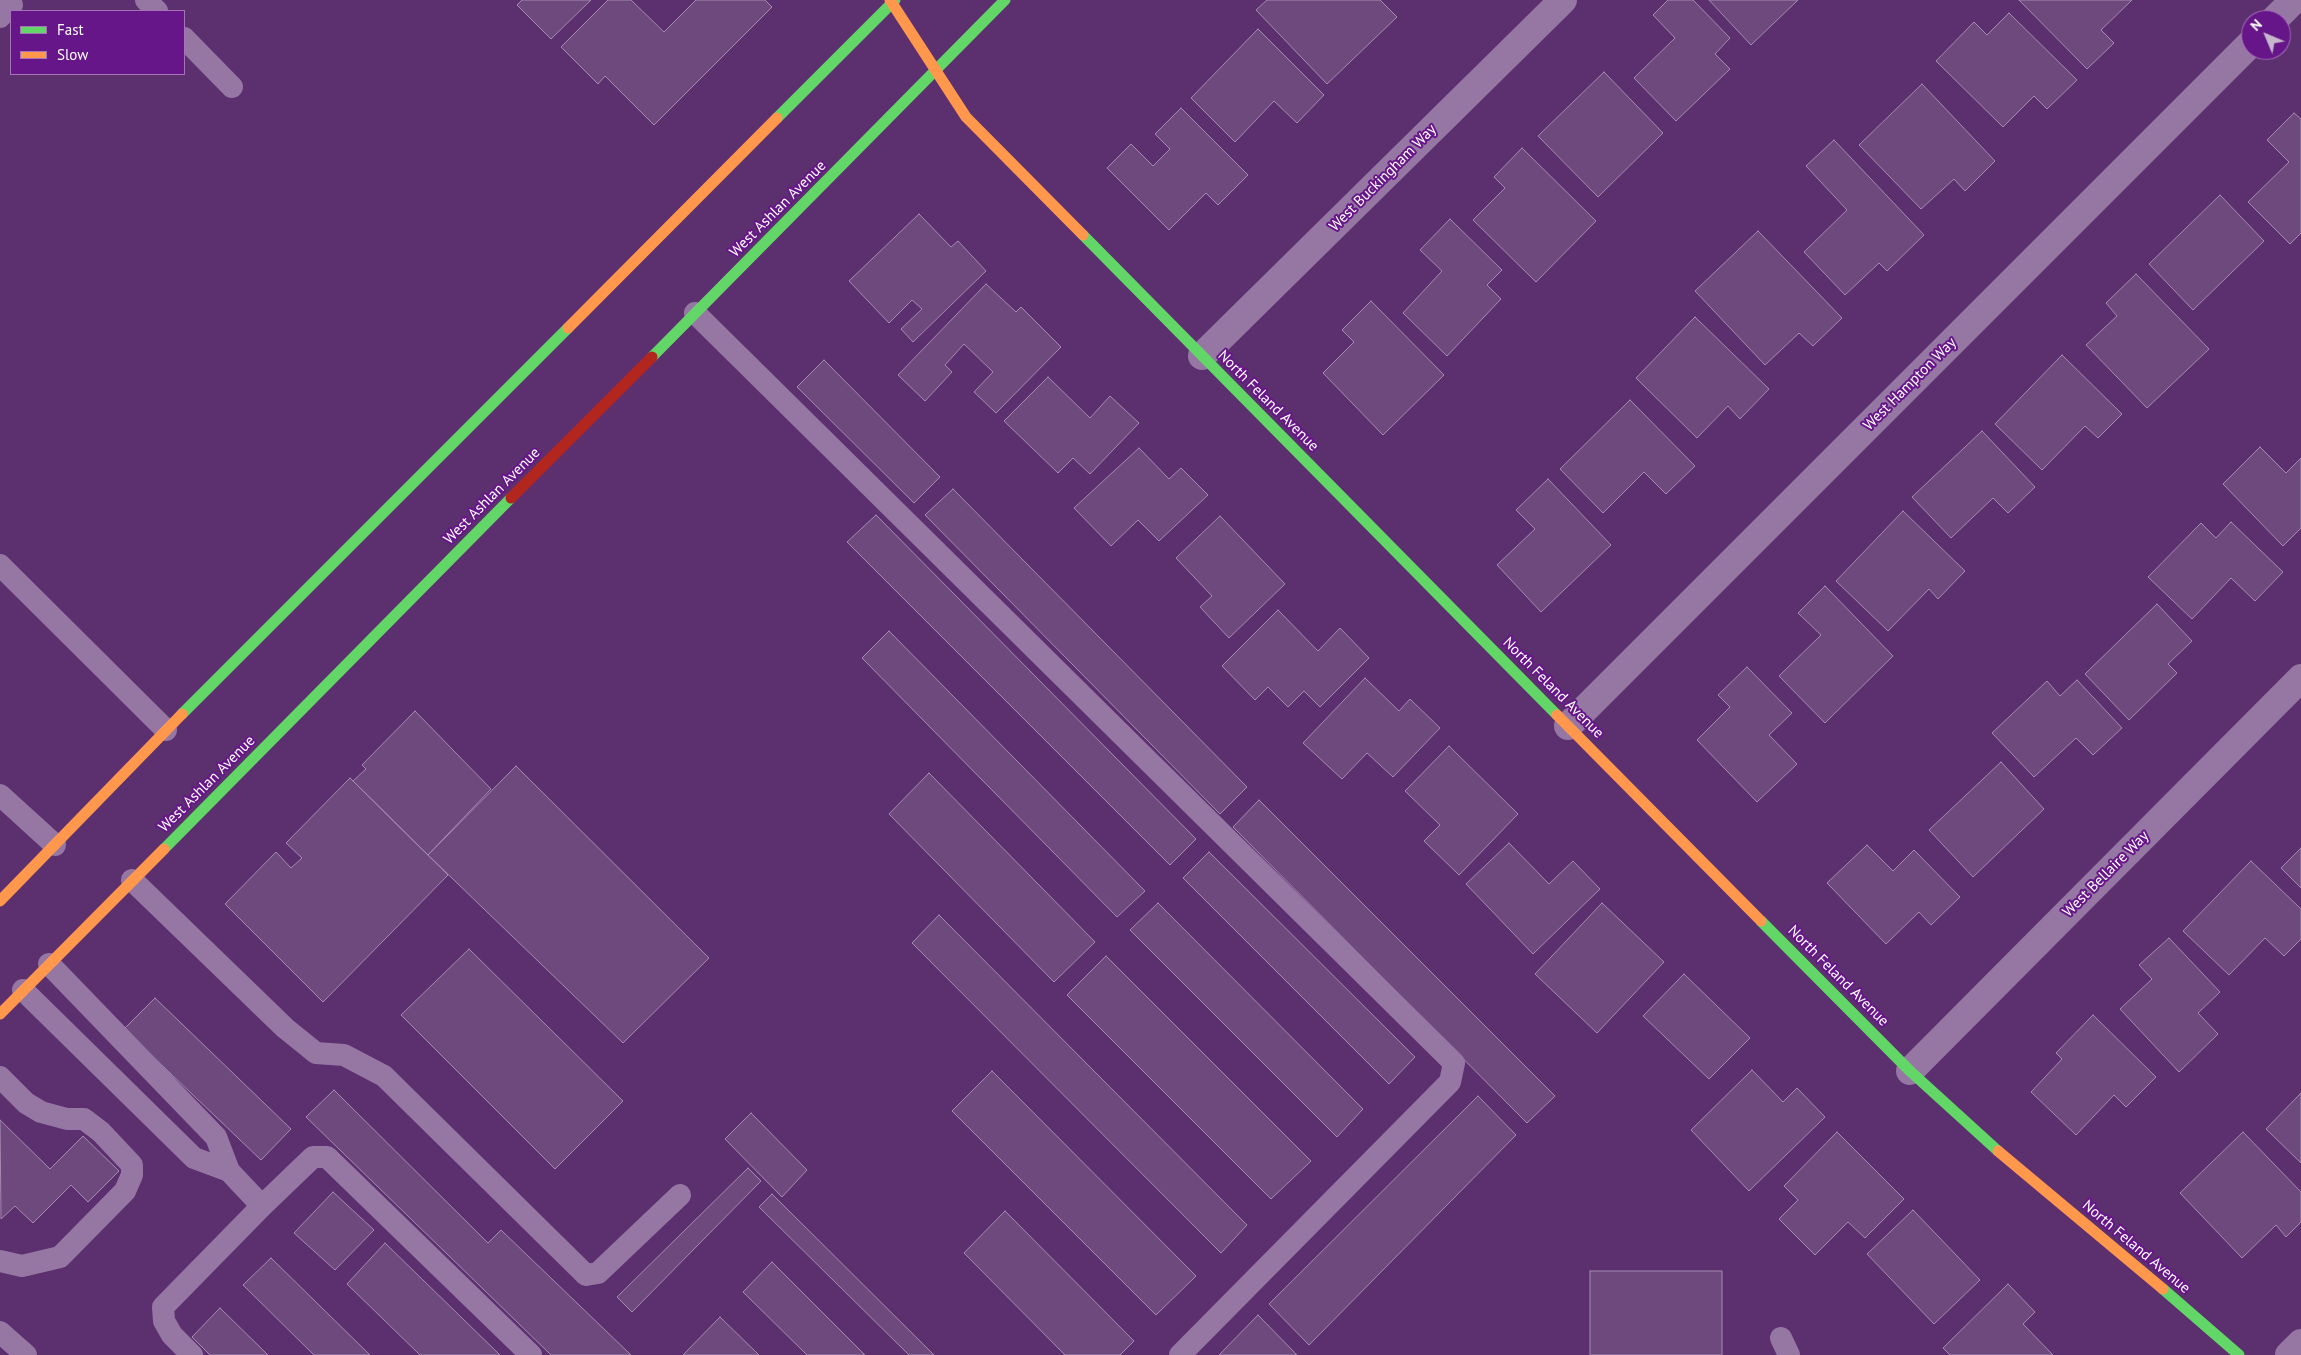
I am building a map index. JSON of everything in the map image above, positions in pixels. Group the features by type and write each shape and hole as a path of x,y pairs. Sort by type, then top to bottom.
{"main road":[{"name":"West Ashlan Avenue","path":"0,1014 1006,0"},
{"name":"North Feland Avenue","path":"893,1 935,72 966,117 1910,1071 2010,1162 2150,1278 2239,1355"},
{"path":"0,901 166,730 893,1"}],"street":[{"name":"West Buckingham Way","path":"1202,356 1563,0"},
{"name":"West Hampton Way","path":"1568,726 2241,53"},
{"name":"West Bellaire Way","path":"1910,1071 2301,678"},
{"path":"2289,1355 2301,1343"}],"lane":[{"path":"0,17 12,5 6,0"},
{"path":"146,0 156,10"},
{"path":"185,39 232,87"},
{"path":"695,313 1454,1063 1450,1082 1180,1355"},
{"path":"0,565 166,730"},
{"path":"0,795 55,845"},
{"path":"132,880 285,1028 316,1053 344,1055 384,1076 586,1275 598,1273 680,1195"},
{"path":"49,964 216,1137 229,1171 262,1206"},
{"path":"23,990 194,1158 229,1171"},
{"path":"0,1077 26,1103 41,1112 67,1119 84,1119 101,1132 132,1164 132,1175 125,1191 60,1257 22,1266 0,1261"},
{"path":"192,1355 172,1335 164,1321 163,1307 313,1157 327,1156 531,1355"},
{"path":"0,1332 26,1355"}],"building":[{"path":"522,0 591,0 551,39 517,5"},
{"path":"608,0 631,0 664,32 696,0 765,0 772,7 654,125 605,76 598,84 561,47"},
{"path":"1267,0 1380,0 1397,17 1327,84 1256,10"},
{"path":"1668,0 1693,0 1730,38 1715,54 1730,69 1676,121 1634,78 1675,38 1653,15"},
{"path":"1709,0 1798,0 1751,45"},
{"path":"2019,0 2132,0 2101,30 2114,43 2087,69"},
{"path":"2009,13 2077,80 2047,109 2034,96 2003,127 1936,61 1974,22 1987,35"},
{"path":"1258,29 1324,95 1297,123 1274,101 1235,142 1191,98"},
{"path":"1604,72 1663,133 1598,197 1538,136"},
{"path":"1922,84 1995,161 1965,191 1954,179 1921,209 1859,145"},
{"path":"1181,108 1248,175 1218,205 1206,193 1169,230 1107,168 1131,144 1153,166 1170,149 1155,134"},
{"path":"2294,113 2301,119 2301,233 2290,244 2248,202 2289,162 2267,140"},
{"path":"1834,140 1924,235 1887,271 1879,263 1845,295 1804,252 1847,210 1806,166"},
{"path":"1522,148 1596,221 1536,282 1473,220 1505,188 1494,177"},
{"path":"2220,195 2264,241 2193,310 2149,264"},
{"path":"919,214 951,247 958,241 986,271 913,342 901,329 922,309 912,300 889,323 849,281"},
{"path":"1450,219 1502,270 1487,285 1501,299 1447,356 1403,313 1442,271 1420,250"},
{"path":"1758,231 1842,318 1813,346 1799,333 1765,365 1695,291"},
{"path":"2136,274 2209,349 2147,408 2086,345 2117,316 2106,303"},
{"path":"986,284 1016,312 1021,307 1061,347 996,413 974,392 993,372 964,344 945,365 952,372 925,401 898,375"},
{"path":"1371,301 1444,375 1383,435 1323,373 1354,342 1342,330"},
{"path":"1695,317 1769,389 1740,419 1728,406 1697,438 1636,378"},
{"path":"2062,355 2122,414 2098,438 2085,426 2042,470 1995,424"},
{"path":"824,360 940,477 914,503 797,387"},
{"path":"1048,377 1090,418 1110,396 1139,423 1090,474 1073,458 1058,473 1004,421"},
{"path":"1630,400 1695,466 1666,494 1644,472 1603,513 1560,469"},
{"path":"1982,431 2035,487 2008,513 1993,498 1951,538 1912,497"},
{"path":"2260,447 2286,473 2301,458 2301,528 2283,546 2223,484"},
{"path":"1139,448 1169,479 1181,468 1208,495 1159,541 1138,520 1111,546 1074,508"},
{"path":"1548,479 1611,545 1541,612 1497,565 1535,529 1516,510"},
{"path":"953,489 1247,787 1220,814 925,515"},
{"path":"1903,511 1965,571 1938,599 1929,589 1888,631 1836,581"},
{"path":"876,515 1196,839 1170,865 847,542"},
{"path":"1220,516 1285,584 1229,638 1200,607 1212,596 1176,558"},
{"path":"2231,522 2283,572 2255,601 2231,578 2192,619 2148,577 2201,523 2216,538"},
{"path":"1825,586 1893,656 1825,723 1779,676 1821,635 1798,613"},
{"path":"2157,604 2192,641 2168,664 2177,673 2129,720 2085,674"},
{"path":"1278,610 1318,651 1340,628 1369,658 1320,707 1304,691 1288,707 1268,687 1255,700 1222,666"},
{"path":"889,631 1145,891 1117,917 862,658"},
{"path":"1747,667 1792,713 1769,735 1797,764 1757,802 1697,740 1730,707 1718,695"},
{"path":"1365,678 1399,711 1410,699 1440,728 1393,777 1367,753 1342,779 1303,743"},
{"path":"2077,680 2122,728 2093,755 2076,738 2034,777 1992,733 2047,681 2060,696"},
{"path":"415,711 491,789 428,855 353,781 366,769 362,765"},
{"path":"1449,746 1518,814 1459,875 1424,841 1440,825 1405,791"},
{"path":"2001,762 2044,809 1973,877 1929,830"},
{"path":"516,766 709,958 623,1043 428,855"},
{"path":"929,773 1095,942 1054,982 889,814"},
{"path":"350,778 448,875 323,1002 225,904 276,852 291,868 302,858 286,843"},
{"path":"1259,800 1555,1096 1527,1123 1233,827"},
{"path":"1509,843 1549,884 1573,861 1600,889 1533,954 1466,884"},
{"path":"1867,845 1893,871 1914,850 1960,897 1931,925 1919,912 1886,944 1827,883"},
{"path":"2301,848 2301,888 2281,868"},
{"path":"1209,852 1415,1057 1389,1084 1183,878"},
{"path":"2251,861 2301,909 2301,939 2284,956 2265,938 2229,975 2183,931"},
{"path":"1158,903 1363,1109 1337,1137 1130,930"},
{"path":"1602,903 1664,962 1597,1033 1535,974"},
{"path":"939,915 1247,1225 1221,1253 912,943"},
{"path":"2169,938 2220,992 2198,1013 2218,1034 2179,1072 2120,1009 2152,979 2139,965"},
{"path":"469,949 623,1101 555,1169 401,1015"},
{"path":"1106,956 1311,1161 1271,1199 1067,995"},
{"path":"1684,974 1750,1038 1709,1079 1643,1016"},
{"path":"155,998 291,1129 261,1160 124,1029"},
{"path":"2093,1015 2156,1077 2126,1107 2114,1095 2076,1135 2031,1092 2062,1059 2056,1053"},
{"path":"1752,1070 1783,1102 1797,1088 1825,1117 1749,1191 1691,1130"},
{"path":"992,1071 1196,1276 1156,1315 952,1111"},
{"path":"334,1090 488,1243 501,1230 631,1355 551,1355 306,1117"},
{"path":"2301,1093 2301,1163 2266,1129"},
{"path":"1478,1096 1516,1135 1309,1345 1269,1304"},
{"path":"751,1113 807,1170 782,1197 725,1139"},
{"path":"0,1120 50,1169 83,1136 119,1171 88,1202 71,1185 33,1223 15,1206 1,1219"},
{"path":"1837,1132 1904,1199 1865,1238 1848,1222 1815,1255 1779,1219 1798,1200 1784,1186"},
{"path":"2243,1132 2301,1192 2301,1222 2286,1237 2276,1225 2242,1258 2180,1193"},
{"path":"748,1168 761,1181 632,1312 617,1297"},
{"path":"333,1192 374,1230 335,1270 294,1233"},
{"path":"772,1194 934,1355 909,1355 759,1207"},
{"path":"1913,1210 1980,1280 1934,1324 1867,1254"},
{"path":"1005,1211 1134,1341 1120,1355 1065,1355 964,1253"},
{"path":"385,1243 500,1355 420,1355 347,1284"},
{"path":"271,1258 370,1355 314,1355 243,1285"},
{"path":"772,1262 865,1355 807,1355 743,1292"},
{"path":"1590,1271 1722,1271 1722,1355 1590,1355"},
{"path":"2008,1284 2035,1312 2023,1324 2053,1355 1950,1355 1943,1348"},
{"path":"220,1308 268,1355 210,1355 192,1337"},
{"path":"1258,1315 1297,1355 1219,1355"},
{"path":"720,1317 759,1355 683,1355"}],"traffic: fast":[{"path":"777,118 895,0"},
{"path":"652,357 1005,0"},
{"path":"1083,235 1557,715"},
{"path":"182,714 568,328"},
{"path":"164,849 511,498"},
{"path":"1761,921 1910,1071 1998,1151"},
{"path":"2163,1289 2239,1355"}],"traffic: slow":[{"path":"890,0 966,117 1083,235"},
{"path":"568,328 777,118"},
{"path":"0,901 182,714"},
{"path":"1557,715 1761,921"},
{"path":"0,1014 164,849"},
{"path":"1998,1151 2163,1289"}],"traffic: jam":[{"path":"511,498 652,357"}]}
